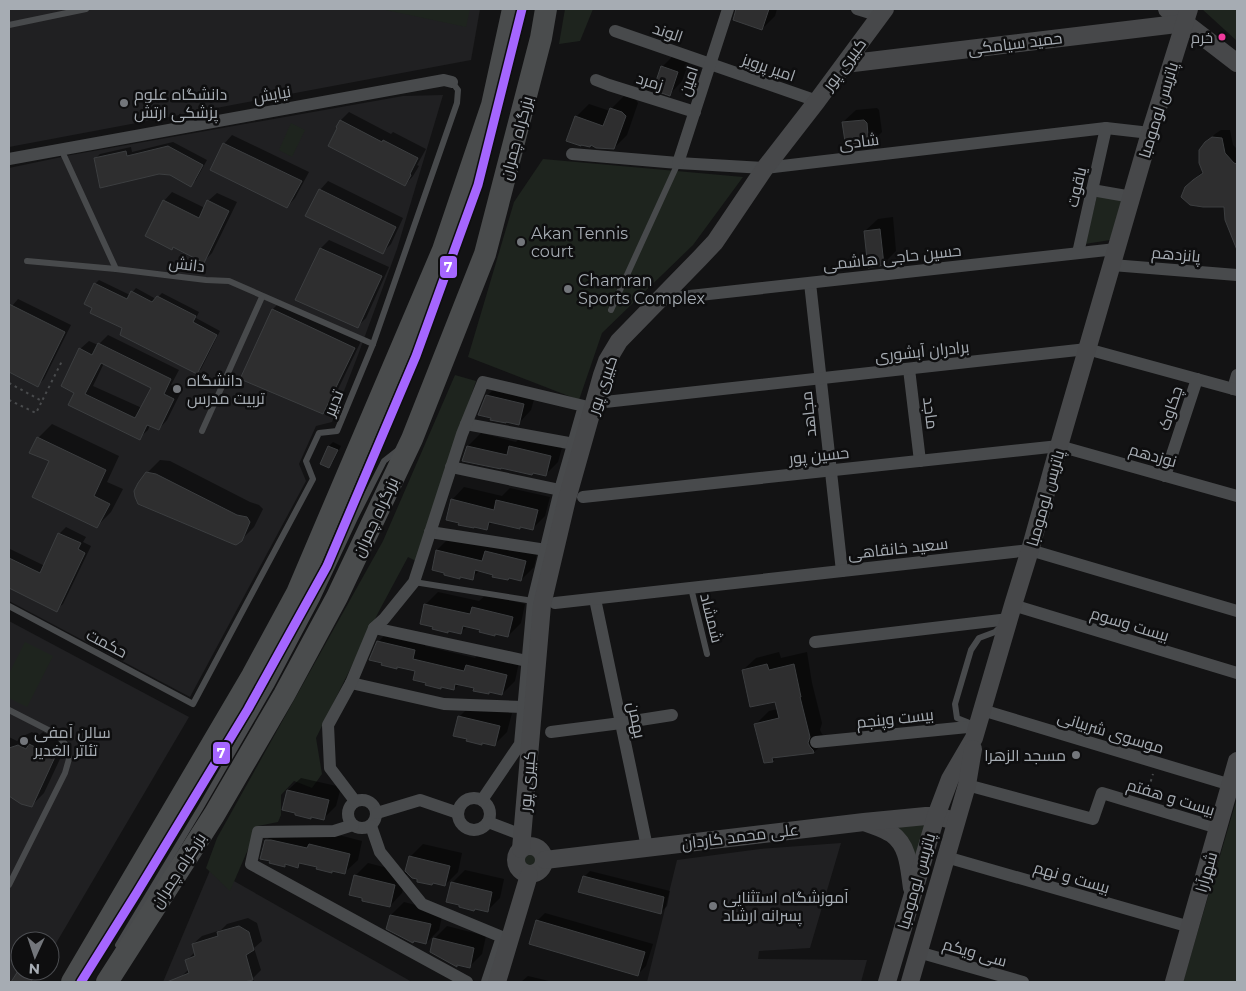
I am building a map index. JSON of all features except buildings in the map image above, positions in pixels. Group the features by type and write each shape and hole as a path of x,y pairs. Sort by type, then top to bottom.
{"highway":[{"name":"بزرگراه چمران","path":"72,978 252,676 297,593 443,250 492,104 513,9"},
{"name":"بزرگراه چمران","path":"107,982 116,965 214,815 284,695 337,597 412,439 485,254 541,38 546,9"}],"street":[{"name":"امین","path":"678,163 728,9"},
{"path":"857,9 882,12"},
{"path":"1167,9 1187,16 1237,63"},
{"name":"کبیری پور","path":"521,842 542,605 567,499 607,362 619,341 711,246 765,168 845,64 882,12"},
{"name":"حمید سیامکی","path":"845,64 1187,16"},
{"name":"پاتریس لومومبا","path":"909,982 967,785 978,724 1150,133 1187,16"},
{"name":"الوند","path":"615,30 710,64"},
{"name":"امیر پرویز","path":"710,64 817,101"},
{"name":"نیایش","path":"9,159 444,80 452,82"},
{"name":"زمرد","path":"596,80 695,112"},
{"name":"شادی","path":"572,154 765,168 1106,128 1150,133"},
{"name":"یاقوت","path":"1078,253 1106,128"},
{"path":"1092,190 1132,197"},
{"name":"حسین حاجی هاشمی","path":"672,298 1078,253 1114,257"},
{"name":"پانزدهم","path":"1114,257 1237,275"},
{"name":"مجاهد","path":"810,283 842,571"},
{"name":"برادران آبشوری","path":"605,402 1088,349 1235,389"},
{"name":"ماجد","path":"908,369 920,461"},
{"path":"1235,389 1237,375"},
{"name":"چکاوک","path":"1165,476 1197,379"},
{"path":"355,801 330,768 328,725 351,682 374,628 384,620 414,582 451,467 483,382 584,406 560,490 533,601 520,744 482,800"},
{"path":"466,424 574,444"},
{"name":"حسین پور","path":"582,497 1059,446"},
{"name":"نوزدهم","path":"1059,446 1237,496"},
{"path":"451,467 560,490"},
{"path":"430,532 546,550"},
{"name":"سعید خانقاهی","path":"555,603 1030,550 1237,611"},
{"name":"بهمن","path":"595,599 647,847"},
{"name":"بیست وسوم","path":"815,642 1011,612 1237,673"},
{"path":"374,628 527,661"},
{"path":"351,682 444,704 523,707"},
{"path":"551,732 672,715"},
{"name":"پاتریس لومومبا","path":"887,980 936,816 950,779 978,724"},
{"name":"بیست وپنجم","path":"816,742 978,724"},
{"name":"موسوی شربیانی","path":"978,724 1156,762 1230,785"},
{"name":"شهرآرا","path":"1174,982 1237,761"},
{"name":"بیست و هفتم","path":"967,785 1093,819 1108,795 1218,828"},
{"path":"477,798 482,800 489,807 490,817 488,822 476,830 465,827 461,824 458,813 462,803 477,798"},
{"path":"353,825 348,817 348,812 355,801 365,800 373,804 377,813 371,826 362,828 353,825 334,830 258,832 251,864 467,982"},
{"path":"377,813 420,800 458,813"},
{"name":"علی محمد کاردان","path":"544,860 926,816 936,816 956,821"},
{"path":"488,822 521,842 542,851 544,864 538,872 529,875 524,874 517,867 516,857 521,842"},
{"path":"864,822 891,833 900,842 906,853 913,892"},
{"path":"371,826 380,852 422,904 502,937 487,982"},
{"name":"بیست و نهم","path":"946,857 1190,927"},
{"path":"497,982 529,875"},
{"name":"سی ویکم","path":"918,952 1023,982"},
{"path":"887,980 893,969 899,966 905,968 909,982"}],"lane":[{"path":"9,25 86,9"},
{"name":"تدبیر","path":"192,704 313,479 306,461 319,433 337,431 373,344 457,103 458,90 452,82"},
{"path":"61,149 116,269"},
{"path":"611,310 678,163"},
{"name":"دانش","path":"27,261 228,281 373,344"},
{"path":"202,431 262,297"},
{"path":"414,582 533,601"},
{"name":"شمشاد","path":"691,588 707,654"},
{"name":"حکمت","path":"9,606 192,704"},
{"path":"978,724 957,718 955,704 966,665 971,650 980,638 994,632 1011,612"},
{"path":"9,710 56,734 66,745 69,759 65,774 9,885"}],"path":[{"path":"9,400 36,413 62,361"},
{"path":"9,383 42,401"},
{"path":"1143,806 1156,762"}],"shaded area":[{"name":"دانشگاه علوم پزشکی ارتش","path":"9,9 480,9 471,60 9,147"},
{"path":"386,9 470,9 466,27"},
{"path":"565,9 593,9 580,41 559,44"},
{"path":"1202,9 1237,9 1237,41"},
{"name":"دانشگاه تربیت مدرس","path":"443,95 397,249 332,422 316,426 299,464 306,481 190,697 9,601 9,168 71,155 403,96"},
{"path":"291,123 305,130 292,157 279,150"},
{"name":"Chamran Sports Complex","path":"543,159 743,177 693,245 602,333 579,400 468,357 514,202"},
{"path":"1097,196 1122,200 1110,240 1085,244"},
{"path":"455,375 476,381 416,561 408,557 316,738 322,774 312,788 294,781 281,795 281,815 278,822 258,826 230,891 206,868 217,838 383,541"},
{"path":"9,621 189,717 60,936 60,931 10,931 10,981 27,981 9,982"},
{"path":"25,642 53,656 27,707 9,698 9,674"},
{"path":"1237,798 1237,982 1183,982"},
{"path":"929,824 918,859 896,826"},
{"path":"841,843 810,948 759,951 758,959 867,960 861,982 647,982 677,860 760,849"},
{"path":"526,852 534,852 539,857 537,868 526,870 521,865 521,857"},
{"path":"211,868 412,982 163,982"}],"transit line":[{"name":"7","path":"81,982 248,709 327,566 416,356 478,185 522,9"}],"place":[{"name":"خرم","path":"1222,37"},
{"name":"دانشگاه علوم پزشکی ارتش","path":"124,103"},
{"name":"Akan Tennis court","path":"521,242"},
{"name":"Chamran Sports Complex","path":"568,289"},
{"name":"دانشگاه تربیت مدرس","path":"177,389"},
{"name":"سالن آمفی تئاتر الغدير","path":"24,741"},
{"name":"مسجد الزهرا","path":"1076,755"},
{"name":"آموزشگاه استثنایی پسرانه ارشاد","path":"713,906"}]}
